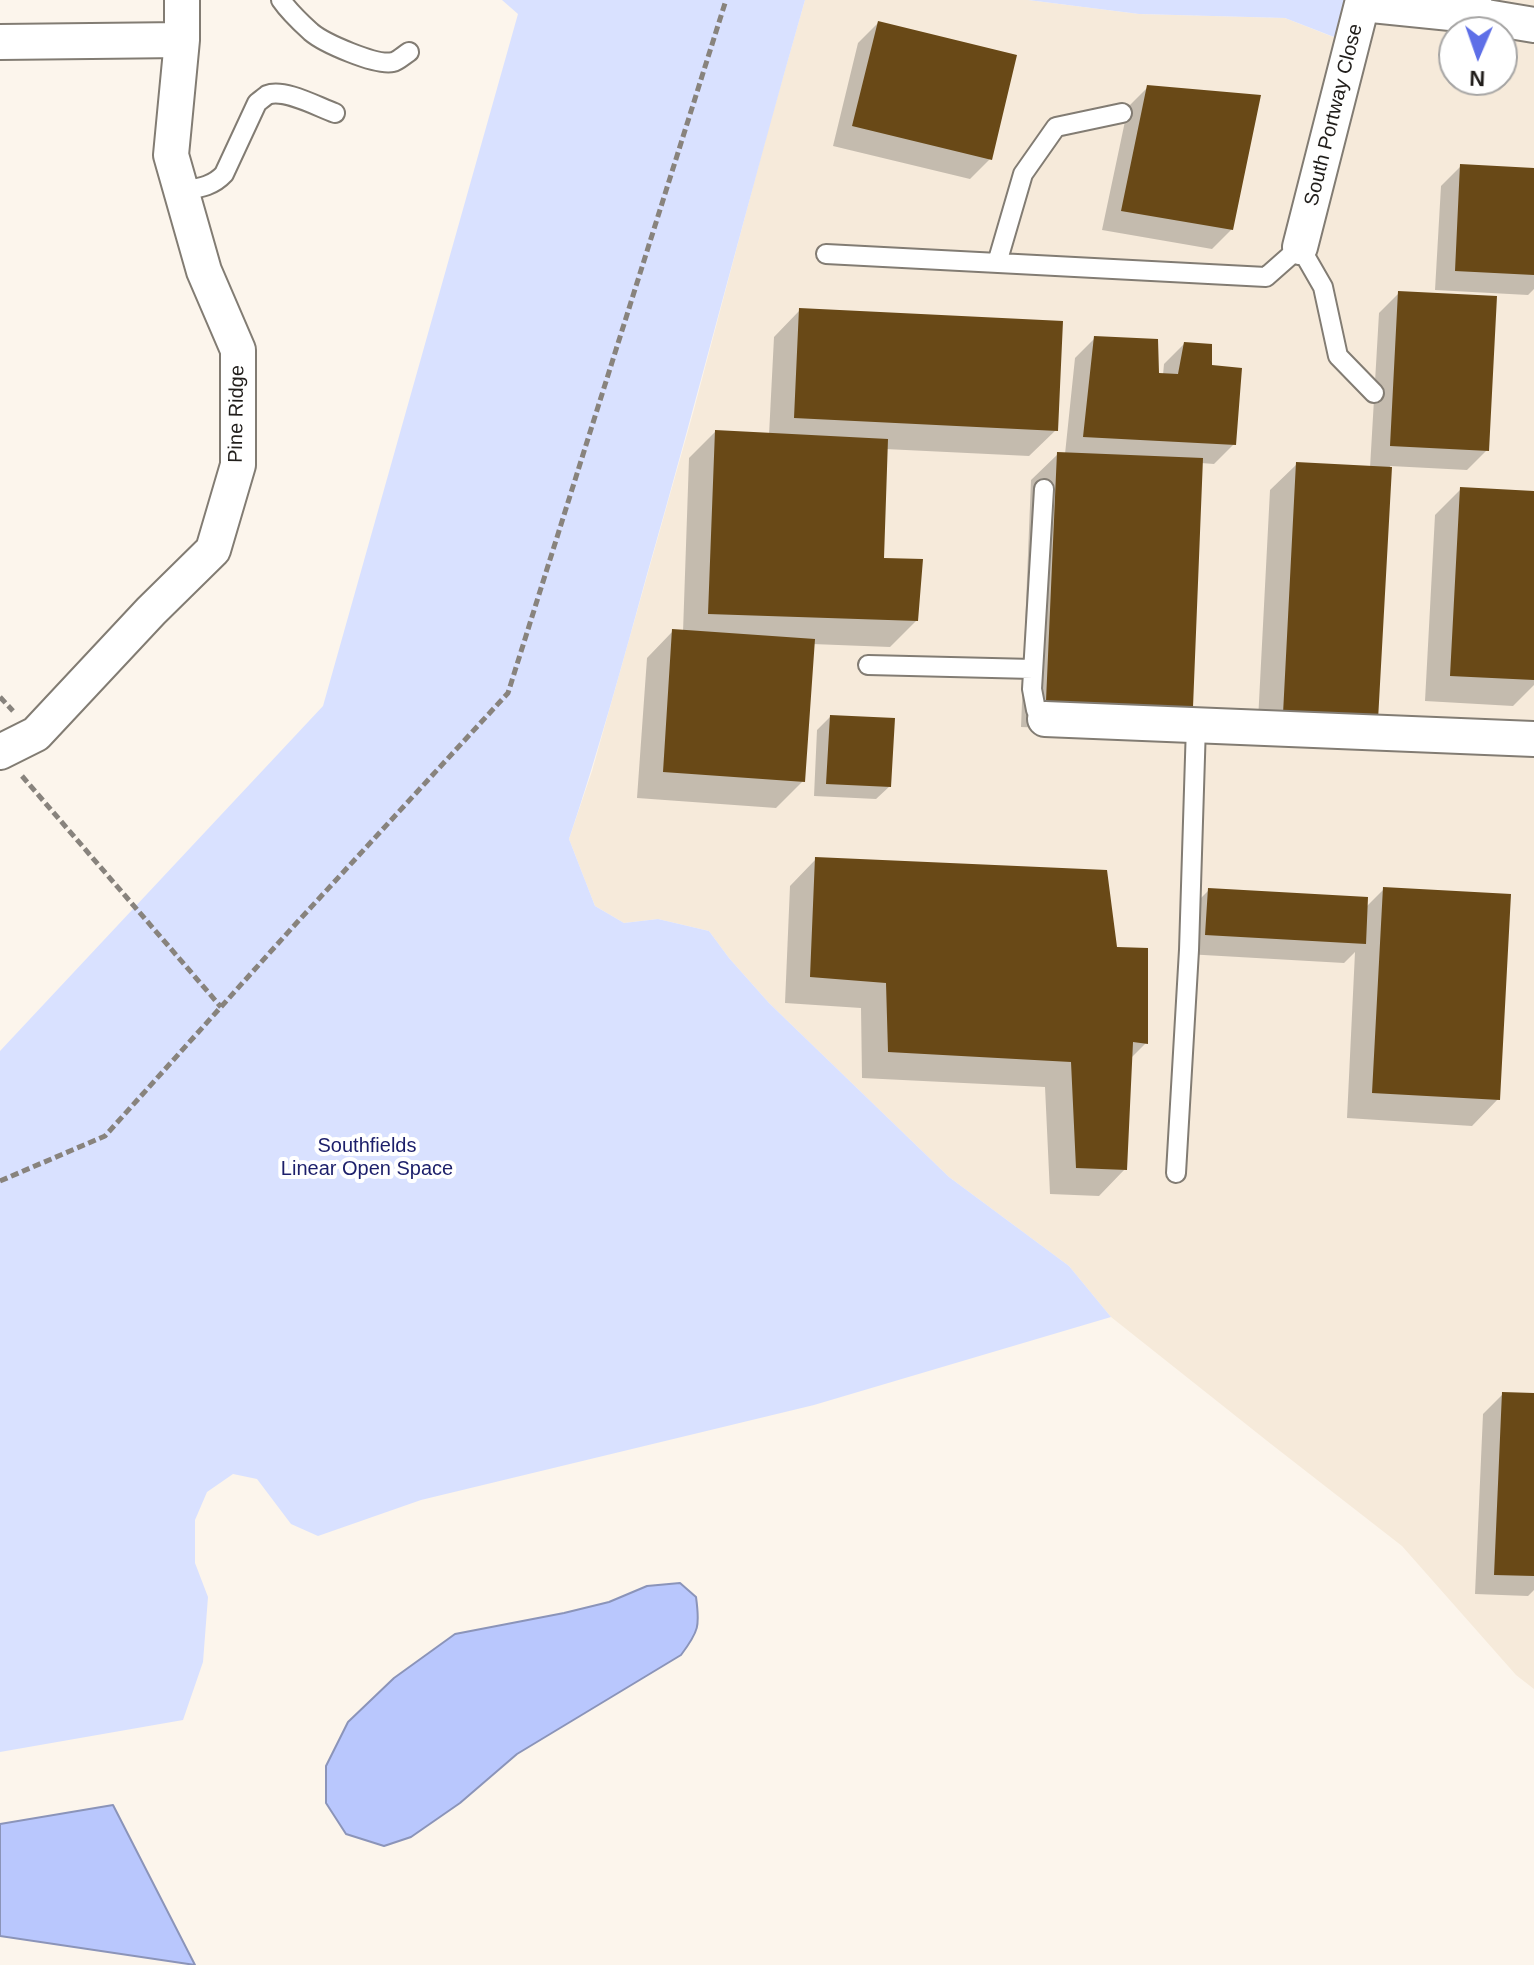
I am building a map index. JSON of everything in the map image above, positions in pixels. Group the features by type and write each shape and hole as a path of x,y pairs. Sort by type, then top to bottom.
{"street":[{"name":"Pine Ridge","path":"0,752 36,734 213,550 238,465 238,350 204,271 171,155 182,40 182,0"},
{"name":"South Portway Close","path":"1300,247 1362,4 1476,8 1534,25"},
{"path":"0,42 182,40"},
{"path":"1045,719 1534,739"}],"lane":[{"path":"281,0 290,14 312,33 357,55 381,62 394,62 409,52"},
{"path":"181,191 216,183 224,174 257,103 267,95 287,94 335,113"},
{"path":"997,263 1023,174 1056,127 1122,113"},
{"path":"826,254 1266,277 1300,247 1323,287 1338,356 1374,393"},
{"path":"1044,489 1033,699 1036,710 1045,719"},
{"path":"868,665 1033,669"},
{"path":"1176,1173 1189,950 1196,725"}],"path":[{"path":"0,1181 105,1136 508,693 726,0"},
{"path":"0,752 221,1007"}],"shaded area":[{"path":"805,0 1028,0 1139,14 1285,18 1351,44 1357,0 1534,0 1534,1689 1516,1675 1402,1546 1111,1317 1069,1266 949,1177 769,1003 709,931 658,919 624,923 595,906 569,839 592,771"}],"green space":[{"name":"Southfields Linear Open Space","path":"502,0 805,0 619,676 569,839 595,906 624,923 658,919 709,931 769,1003 949,1177 1069,1266 1111,1317 814,1405 421,1500 318,1536 291,1524 257,1479 233,1474 207,1492 195,1520 195,1563 208,1597 203,1662 183,1720 0,1752 0,1051 323,706 518,14"},
{"path":"1028,0 1357,0 1352,44 1285,18 1139,14"}],"water":[{"path":"680,1583 696,1597 698,1615 695,1634 681,1655 517,1754 460,1803 411,1837 384,1846 346,1834 326,1803 326,1766 348,1722 394,1678 455,1634 609,1602 647,1586"},
{"path":"113,1805 195,1965 0,1936 0,1824"}],"building":[{"path":"878,21 1017,55 992,160 852,126"},
{"path":"1147,85 1261,95 1233,230 1121,211"},
{"path":"1460,164 1534,168 1534,275 1455,271"},
{"path":"1398,291 1497,296 1489,451 1390,446"},
{"path":"799,308 1063,321 1058,431 794,418"},
{"path":"1094,336 1158,339 1159,373 1178,374 1184,342 1212,344 1212,365 1242,368 1236,445 1083,437"},
{"path":"715,430 888,439 884,558 923,559 918,621 708,614"},
{"path":"1057,452 1203,458 1193,707 1046,701"},
{"path":"1296,462 1392,467 1378,720 1283,714"},
{"path":"1460,487 1534,491 1534,680 1450,676"},
{"path":"672,629 815,639 805,782 663,772"},
{"path":"830,715 895,718 891,787 826,784"},
{"path":"815,857 1107,870 1117,947 1148,948 1148,1044 1133,1042 1127,1170 1076,1168 1071,1062 888,1052 886,983 810,977"},
{"path":"1383,887 1511,894 1500,1100 1372,1093"},
{"path":"1208,888 1368,897 1366,944 1205,935"},
{"path":"1502,1392 1534,1393 1534,1576 1494,1575"}]}
